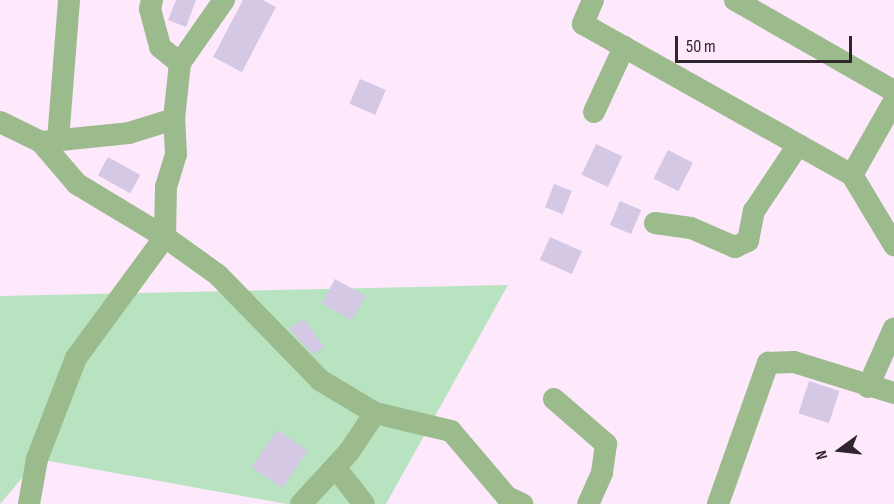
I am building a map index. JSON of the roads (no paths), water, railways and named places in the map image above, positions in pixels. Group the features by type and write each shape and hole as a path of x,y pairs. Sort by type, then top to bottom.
{"street":[{"path":"69,0 50,141 77,184 165,237 218,275 320,380 375,413 451,431 507,497 522,504"},
{"path":"152,0 150,9 160,46 180,63"},
{"path":"29,504 37,459 76,358 165,237 166,187 176,154 174,119 180,63 224,0"},
{"path":"593,0 583,24 852,175 894,245"},
{"path":"735,0 894,92"},
{"path":"594,112 624,47"},
{"path":"852,175 894,101"},
{"path":"0,122 50,141 129,133 174,119"},
{"path":"655,223 691,228 735,247 748,241 754,211 798,145"},
{"path":"868,387 894,328"},
{"path":"718,504 768,363 794,362 868,387 894,393"},
{"path":"554,399 606,444 602,473 588,504"},
{"path":"301,504 335,467 375,413"},
{"path":"335,467 364,504"}]}
